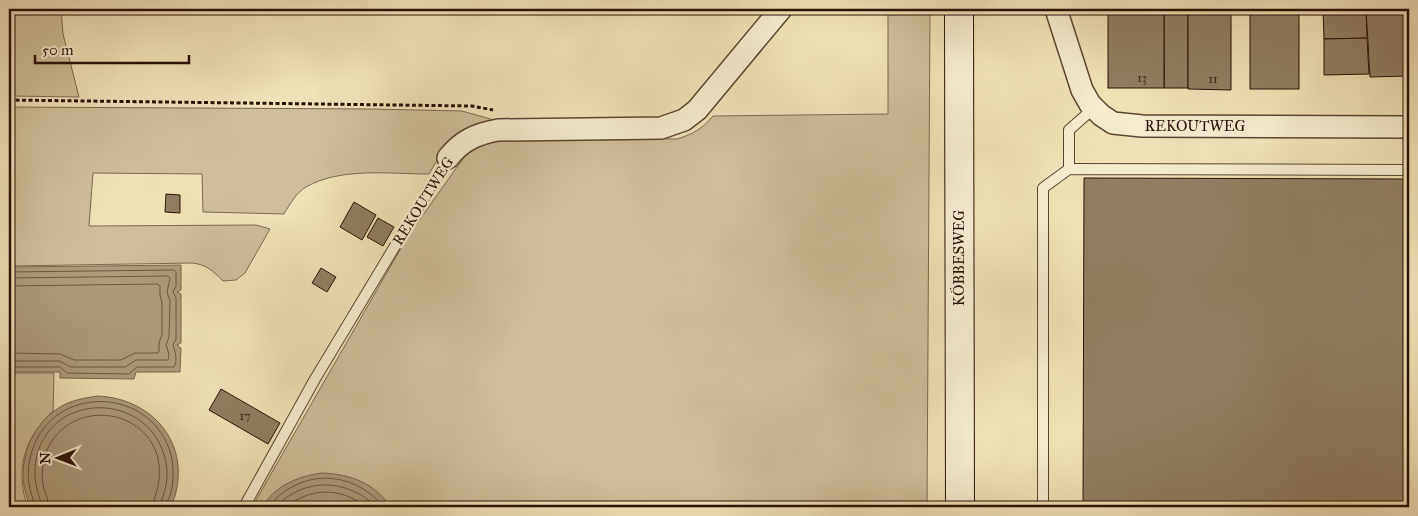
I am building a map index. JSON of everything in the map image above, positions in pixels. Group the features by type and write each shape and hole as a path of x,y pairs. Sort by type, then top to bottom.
{"main road":[{"name":"KÖBBESWEG","path":"959,9 960,507"}],"street":[{"name":"REKOUTWEG","path":"448,158 455,149 471,137 482,132 505,129 661,128 684,120 697,110 781,9"},
{"name":"REKOUTWEG","path":"1056,9 1082,90 1094,108 1114,123 1129,126 1409,127"}],"lane":[{"path":"1069,169 1069,130 1094,108"},
{"name":"REKOUTWEG","path":"244,507 315,379 448,158"},
{"path":"1042,507 1043,188 1069,169 1409,170"}],"path":[{"path":"9,100 472,106 484,107 500,113 505,129"}],"shaded area":[{"path":"9,9 61,9 63,34 79,97 9,96"},
{"path":"888,9 930,9 927,507 252,507 408,236 467,153 476,147 494,140 545,137 677,139 697,130 713,116 888,114"},
{"path":"9,107 462,111 494,120 469,127 454,137 442,152 429,174 366,173 334,177 302,189 284,214 203,212 202,174 93,173 89,226 256,225 270,229 245,273 236,280 223,281 210,269 193,263 9,266"},
{"path":"9,373 54,373 53,411 35,431 29,443 22,467 24,494 28,507 9,507"}],"water":[{"path":"181,265 181,290 177,292 181,294 181,343 177,345 181,348 180,372 136,372 134,379 60,378 60,372 9,372 9,267"},
{"path":"98,396 119,399 138,407 153,417 166,431 174,448 178,466 177,486 171,507 31,507 23,480 24,466 26,452 39,426 60,407 78,400"},
{"path":"322,473 342,475 361,481 377,492 390,507 262,507 273,493 288,483"}],"building":[{"path":"1079,9 1188,9 1188,88 1164,88 1164,14 1079,12"},
{"path":"1188,9 1231,9 1231,90 1188,89"},
{"path":"1250,9 1299,9 1299,89 1250,89"},
{"path":"1323,9 1366,9 1367,38 1324,39"},
{"path":"1366,9 1409,9 1409,76 1370,77"},
{"path":"1108,14 1164,14 1164,88 1108,88"},
{"path":"1367,38 1369,74 1324,75 1324,39"},
{"path":"1084,178 1406,179 1404,507 1083,507"},
{"path":"166,194 180,195 180,213 165,212"},
{"path":"354,202 376,215 362,240 340,227"},
{"path":"378,218 394,227 383,246 367,237"},
{"path":"321,268 336,277 327,292 312,283"},
{"path":"221,389 280,423 268,444 209,410"}]}
